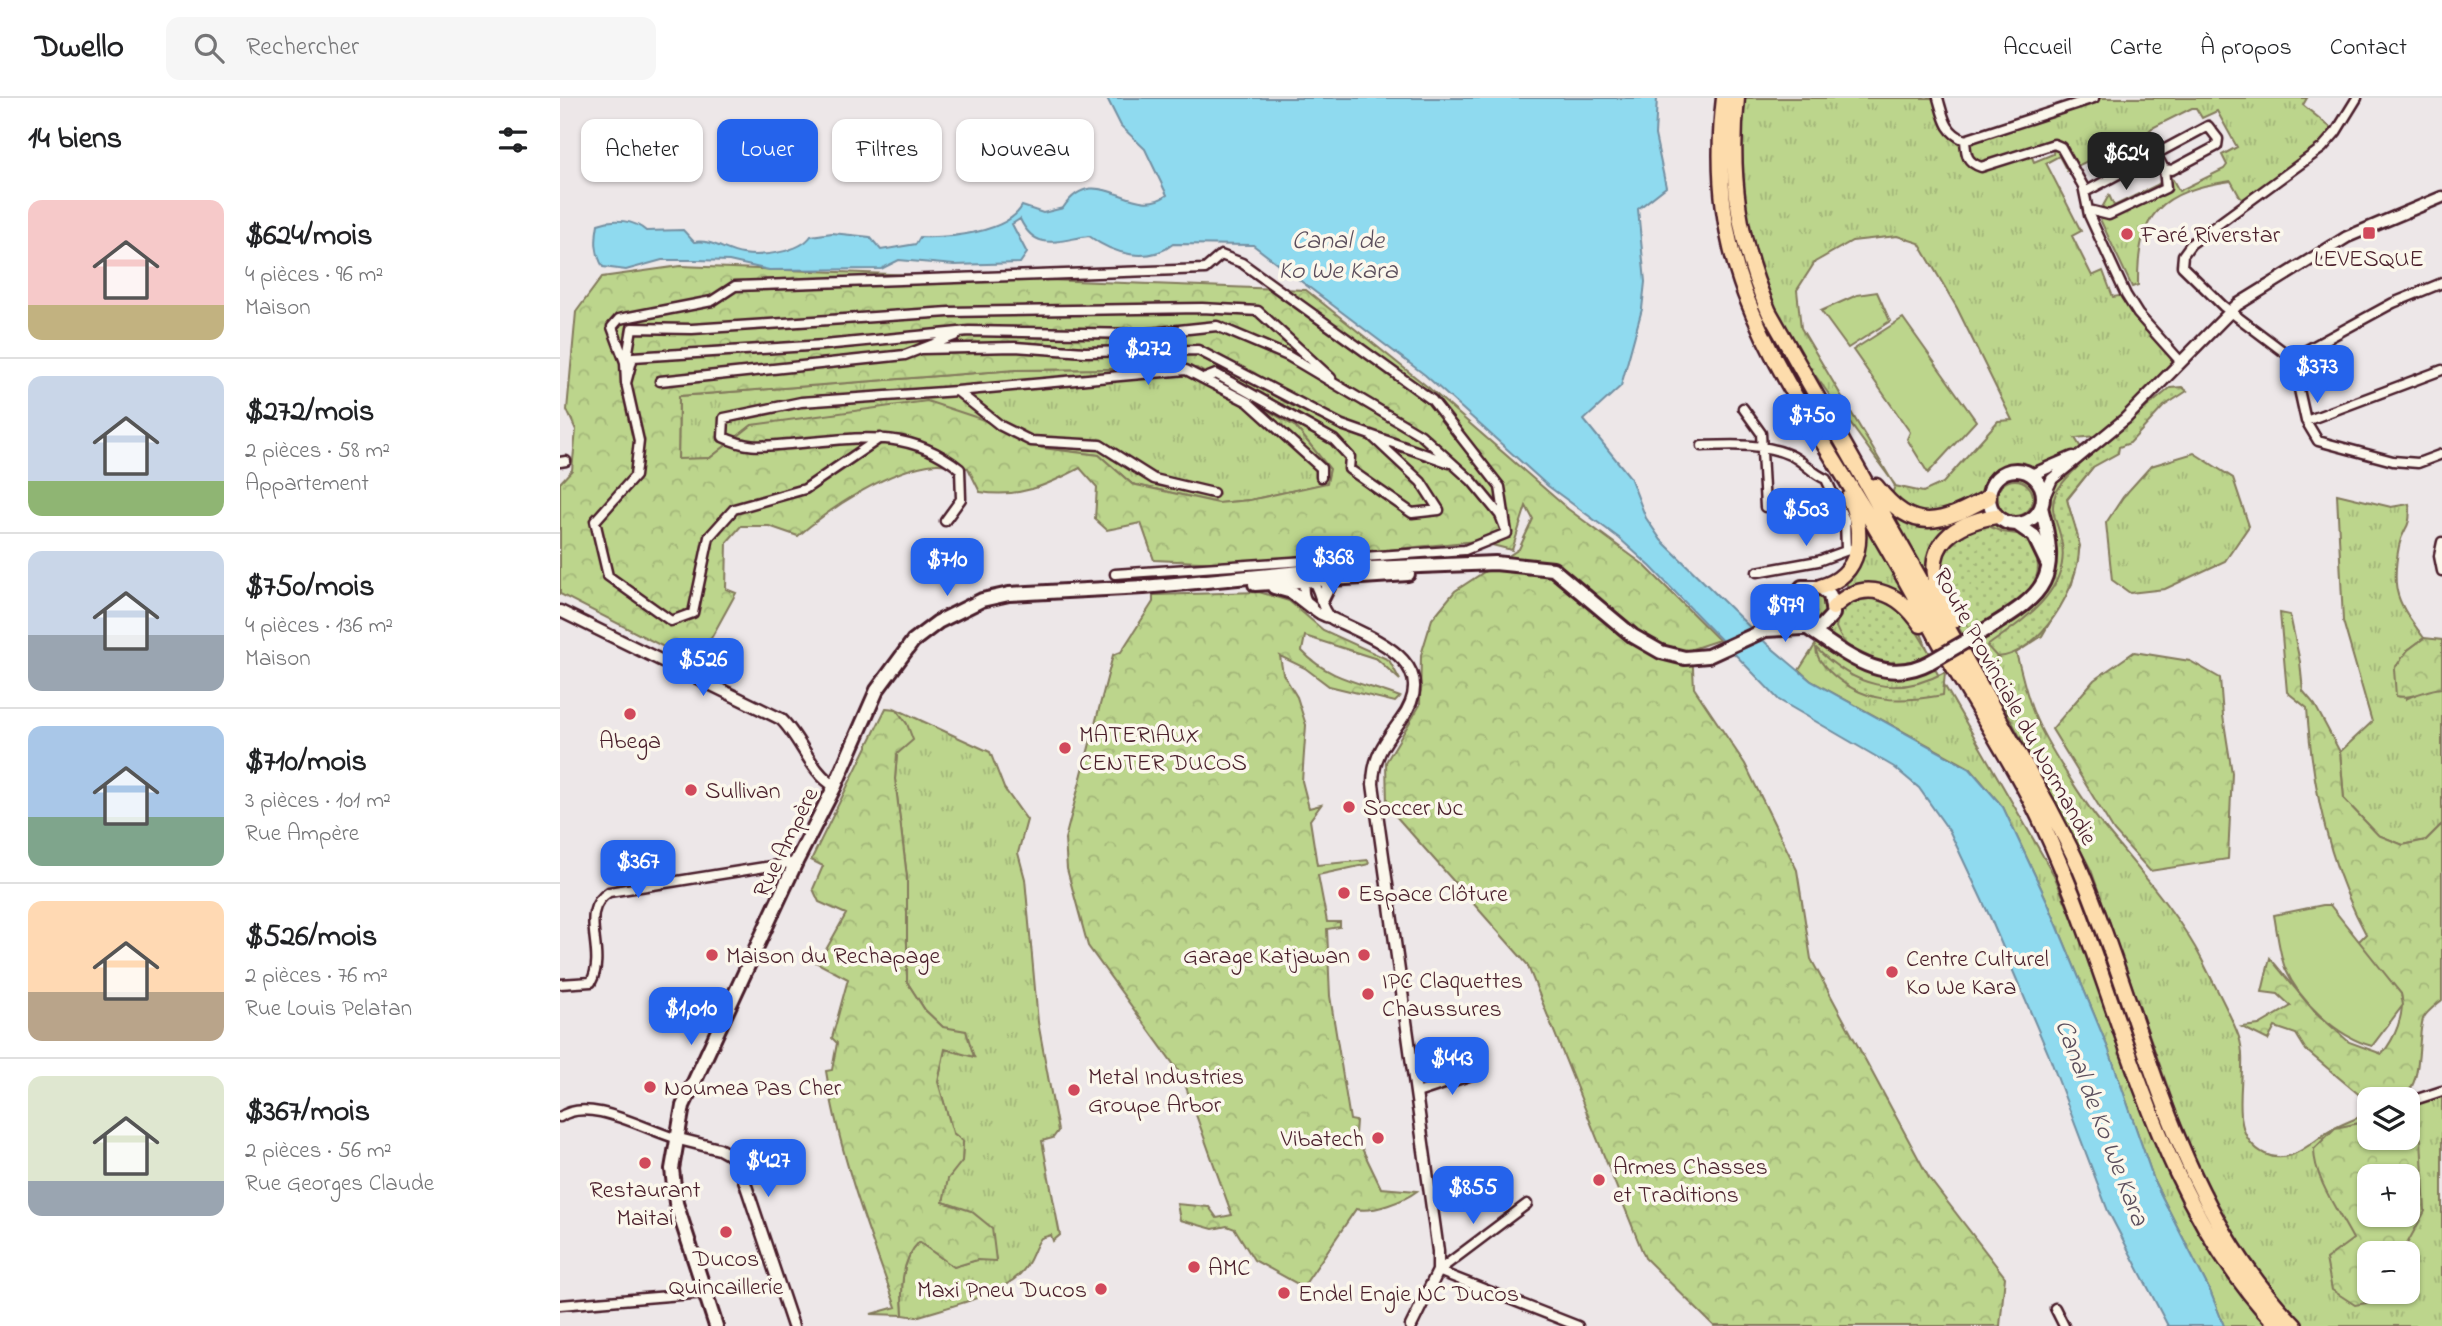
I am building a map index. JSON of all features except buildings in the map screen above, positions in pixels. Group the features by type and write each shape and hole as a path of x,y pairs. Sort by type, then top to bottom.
{"highway":[{"name":"Route Provinciale du Normandie","path":"1724,98 1720,132 1721,190 1728,240 1757,321 1789,387 1840,473 2043,795 2080,869 2186,1162 2233,1250 2251,1277 2295,1326"},
{"name":"Route Provinciale du Normandie","path":"1737,98 1733,164 1736,203 1757,284 1769,312 1847,450 1964,670 2064,869 2160,1133 2184,1187 2221,1255 2278,1326"},
{"path":"1847,450 1885,499 1911,518 1933,522 1957,514 1989,497"},
{"path":"1820,587 1835,583 1849,570 1852,549 1860,532 1840,473"},
{"path":"1964,670 1938,588 1934,561 1941,544 1955,528 1971,520 1996,516"},
{"path":"1832,613 1846,595 1861,590 1890,596 1911,610 1937,650 1964,670"}],"main road":[{"path":"1790,601 1791,614 1806,628 1869,667 1891,673 1911,671 1930,662 2026,606 2040,591 2048,565 2051,547 2040,484 2031,475 2019,470 2003,473 1992,483 1989,497 1996,516 2017,524 2034,536 2048,565"},
{"path":"2017,524 2031,520 2042,503"},
{"name":"Rue Ampère","path":"1172,585 1190,588 1332,579 1495,563"},
{"name":"Rue Ampère","path":"716,1326 676,1203 672,1170 676,1138 686,1098 796,862 835,786 877,690 913,641 937,622 982,600 1009,594 1172,585 1394,566 1495,563 1553,569 1633,636 1661,652 1685,658 1708,656 1761,631"},
{"path":"1322,599 1332,579"},
{"path":"1256,584 1292,592 1310,607"},
{"path":"1761,631 1802,587 1820,587 1830,595 1831,630 1847,655"},
{"path":"1761,631 1821,627 1832,613"}],"street":[{"path":"1938,98 1952,135 1965,141 2094,98"},
{"path":"2357,98 2336,132 2322,148 2191,244 2183,255 2182,265 2188,274 2230,311 2292,358 2306,421 2318,441 2359,454 2417,463 2442,454"},
{"path":"2085,192 2208,126 2218,139 2217,146 2172,170 2164,169"},
{"path":"1965,141 1965,155 1970,163 1982,167 2054,144 2061,147 2085,192 2089,210 2126,295 2138,314 2180,362"},
{"path":"2089,210 2109,215 2166,188 2164,169 2156,154"},
{"path":"2042,503 2052,479 2125,419 2230,311 2347,237 2442,197"},
{"path":"880,438 805,489 734,509 709,537 693,613 671,621 608,576 595,521 635,476 639,441 626,383 625,362 612,327 619,319 712,301 735,286 1205,269 1222,255 1242,263 1432,400 1500,487 1507,533"},
{"path":"2292,358 2393,303 2442,283"},
{"path":"625,373 632,328 692,329 949,312 1202,308 1258,311 1343,389"},
{"path":"626,383 633,357 811,346 969,331 1141,334 1217,326 1288,356 1421,435 1454,464 1500,515 1507,533"},
{"path":"660,381 905,355 969,331"},
{"path":"921,349 1016,347 1085,352 1198,350 1342,425 1454,464"},
{"path":"945,521 961,499 960,469 936,451 892,438 746,447 723,437 724,418 801,402 1186,370 1248,402 1275,423 1321,468 1321,477"},
{"path":"2306,421 2442,370"},
{"path":"1206,378 1216,374 1334,440 1350,457 1349,469 1412,513 1439,510 1421,482 1371,435"},
{"path":"957,391 1001,426 1031,441 1100,445 1154,480 1213,493"},
{"path":"1743,408 1761,433 1765,507"},
{"path":"1702,446 1762,448 1791,455 1811,473 1826,479 1845,520 1852,549 1818,561 1757,572"},
{"path":"2031,475 2080,454"},
{"path":"1115,574 1465,550 1507,533"},
{"path":"2442,542 2439,556 2442,571"},
{"path":"1290,573 1309,579 1394,566"},
{"path":"1309,579 1322,599 1324,612 1333,620"},
{"path":"1309,579 1305,596 1318,616 1333,620 1400,653 1409,667 1413,682 1408,710 1379,751 1373,765 1373,783 1417,1093 1438,1271"},
{"path":"560,611 781,719 792,730 821,774 835,786"},
{"path":"560,984 583,985 591,982 595,975 599,961 593,918 600,897 609,892 796,862"},
{"path":"1417,1093 1478,1073"},
{"path":"2420,1098 2442,1091"},
{"path":"560,1117 574,1109 596,1110 719,1150 737,1159 793,1326"},
{"path":"1411,1326 1438,1271 1527,1205"},
{"path":"1438,1271 1578,1326"},
{"path":"560,1305 705,1293"},
{"path":"2055,1308 2064,1326"}],"green space":[{"path":"1737,98 1938,98 1946,125 1965,140 2094,98 2307,98 2303,105 2336,132 2248,203 2240,197 2231,181 2187,191 2171,199 2158,210 2149,223 2142,240 2138,285 2132,287 2098,215 2109,195 2114,206 2157,185 2162,181 2157,170 2173,180 2179,191 2224,169 2227,165 2222,155 2237,147 2217,111 2202,118 2196,108 2192,108 2152,128 2149,131 2155,142 2135,152 2129,141 2067,171 2059,156 2046,163 2081,231 2072,236 2092,276 2103,271 2113,297 2126,295 2181,362 2105,435 2075,438 2093,467 2067,500 2080,546 2072,584 2042,636 2016,653 2031,707 2056,756 2096,817 2181,925 2226,1007 2242,1051 2241,1117 2244,1132 2252,1144 2265,1154 2284,1157 2302,1150 2339,1126 2357,1118 2357,1150 2420,1150 2420,1098 2442,1091 2442,1326 2295,1326 2271,1301 2186,1162 2181,1125 2091,870 1985,671 1887,511 1895,486 1923,492 1943,483 1998,421 2012,420 1957,308 1919,243 1897,236 1852,241 1815,262 1797,290 1801,328 1892,481 1769,312 1733,164","holes":["2054,144 2053,154 2034,162 2030,152"]},
{"path":"680,266 1306,290 1429,388 1568,509 1644,565 1719,640 1692,649 1694,688 1745,764 1797,870 1811,959 1929,1178 2005,1277 2000,1326 1714,1326 1645,1258 1527,964 1387,806 1386,762 1420,705 1421,655 1432,619 1455,591 1519,549 1533,519 1526,506 1512,550 1476,541 1246,564 1154,560 1141,523 1107,530 1095,519 1097,487 1080,468 1032,489 994,493 980,492 968,468 940,464 918,467 862,491 827,513 798,536 769,526 741,526 727,542 726,589 736,593 697,664 560,594 560,483 572,470 576,430 567,410 576,312 602,277","holes":["1197,368 1296,427 1330,469 1327,483 1250,500 1218,503 1132,484 1099,455 1042,448 981,419 927,401 752,425 710,458 678,459 679,396 1015,370"]},
{"path":"1877,292 1890,321 1848,348 1821,311 1857,295"},
{"path":"1903,318 1976,421 1928,473 1907,439 1910,432 1853,350"},
{"path":"1197,368 1296,427 1330,469 1328,483 1250,500 1218,503 1132,484 1099,455 1042,448 981,419 752,425 710,458 678,460 679,396 1015,370"},
{"path":"2182,387 2187,391 2164,406 2130,443 2119,447 2118,453 2093,467 2067,499 2079,547 2073,580 2065,598 2042,632 2013,653 1997,657 1987,646 2042,602 2059,574 2063,557 2054,516 2056,493 2090,455 2170,388"},
{"path":"2194,453 2233,478 2249,526 2225,561 2165,589 2130,593 2112,580 2106,523 2123,497 2151,466"},
{"path":"2015,480 2028,485 2033,498 2028,511 2015,516 2002,511 1997,498 2002,485"},
{"path":"2337,494 2391,507 2409,504 2409,519 2396,562 2396,586 2402,606 2424,638 2408,650 2406,699 2429,688 2442,688 2442,824 2426,840 2403,845 2378,835 2344,799 2340,752 2372,722 2343,621"},
{"path":"1860,513 1906,594 1935,669 2054,875 2189,1197 2278,1326 2224,1326 2210,1291 2155,1183 2108,1048 2047,901 2003,807 1970,768 1811,681 1799,670 1850,591 1845,581"},
{"path":"1984,524 2002,532 2024,535 2035,552 2038,567 2035,581 2026,593 1971,630 1949,598 1940,570 1942,557 1950,546"},
{"path":"1259,592 1289,601 1323,630 1389,660 1400,680 1377,659 1305,636 1302,651 1312,661 1335,675 1400,697 1395,702 1329,686 1305,668 1280,656 1283,674 1297,697 1306,725 1302,781 1309,808 1321,805 1310,820 1317,865 1368,860 1369,864 1318,875 1327,922 1340,922 1340,927 1327,929 1330,996 1350,1120 1356,1121 1355,1134 1381,1188 1417,1191 1388,1205 1356,1209 1303,1287 1254,1260 1235,1229 1227,1226 1213,1229 1180,1220 1177,1204 1209,1207 1217,1218 1232,1215 1182,1076 1088,946 1067,869 1065,839 1113,655 1121,652 1153,602 1153,595"},
{"path":"1811,594 1821,598 1825,608 1821,618 1811,622 1801,618 1797,608 1801,598"},
{"path":"1865,597 1899,610 1912,624 1931,655 1889,663 1864,658 1853,651 1843,641 1836,627 1844,607"},
{"path":"2280,613 2290,615 2303,691 2315,705 2340,752 2344,799 2378,835 2403,845 2426,840 2442,824 2442,1000 2423,1019 2416,1076 2411,1087 2357,1087 2357,1093 2306,1050 2296,1034 2275,1027 2268,1040 2242,1027 2259,1025 2291,1006 2278,994 2262,992 2270,958 2314,1011 2349,1042 2382,1054 2395,1034 2402,1010 2401,994 2357,943 2366,934 2342,881 2324,824 2313,766 2307,708 2287,692"},
{"path":"2424,638 2442,640 2442,688 2408,697 2396,696 2394,669 2408,650"},
{"path":"1816,648 1845,672 1876,684 1909,685 1945,672 1943,695 1897,700 1868,695 1842,682 1829,671 1819,658"},
{"path":"2134,652 2190,661 2220,678 2232,773 2228,859 2150,871 2114,831 2052,729 2094,680"},
{"path":"886,708 896,709 907,724 913,740 897,754 895,779 907,877 907,982 925,1010 943,1027 966,1031 974,1057 945,1049 938,1082 953,1133 963,1141 962,1161 948,1179 943,1202 971,1211 992,1228 996,1261 977,1260 954,1267 919,1242 905,1267 902,1286 903,1315 871,1314 896,1307 846,1161 826,1071 832,1070 837,1043 832,1038 848,979 802,955 807,952 823,955 846,914 819,902 813,889 823,866 811,860"},
{"path":"896,709 990,752 1004,788 1027,820 1018,853 1025,879 1038,1022 1058,1131 1053,1138 1042,1141 1060,1235 1053,1241 1051,1235 1041,1238 1020,1274 999,1289 916,1317 903,1315 902,1286 908,1258 919,1242 954,1267 977,1260 996,1260 990,1237 980,1222 965,1211 943,1202 947,1177 962,1161 963,1142 953,1133 938,1082 945,1049 973,1056 925,1010 907,982 907,877 895,779 897,754 907,724"},
{"path":"2330,905 2401,994 2403,1005 2372,1046 2346,1035 2321,1016 2300,993 2285,968 2274,915"},
{"path":"2357,1123 2357,1150 2420,1150 2421,1139 2425,1211 2420,1220 2420,1164 2357,1164 2357,1227 2416,1227 2409,1241 2357,1241 2357,1304 2361,1304 2355,1305 2332,1290 2326,1259 2353,1239 2323,1184 2314,1149 2335,1128"}],"water":[{"name":"Canal de Ko We Kara","path":"1107,98 1657,98 1655,135 1666,187 1638,209 1645,282 1642,309 1621,386 1584,420 1630,477 1646,518 1661,540 1767,644 1811,681 1970,769 2003,807 2047,901 2108,1048 2155,1183 2210,1291 2224,1326 2168,1326 2108,1211 2048,1053 1990,917 1950,832 1919,788 1894,767 1779,700 1651,567 1619,538 1548,486 1425,375 1253,245 1173,244 1153,254 1131,254 1109,248 1089,236 1049,242 1041,240 1026,230 1020,219 1012,224 1027,253 1020,263 954,265 899,260 881,269 769,270 729,261 662,260 626,270 603,267 598,257 598,224 611,221 630,222 646,231 683,230 694,242 707,242 743,254 760,255 790,250 811,236 832,233 870,237 881,250 916,244 920,237 961,235 991,228 1014,215 1022,206 1043,213 1063,208 1076,194 1088,189 1101,189 1141,201 1154,201 1167,195 1145,149 1121,126"}],"place":[{"name":"LEVESQUE","path":"2369,233"},
{"name":"Faré Riverstar","path":"2127,234"},
{"name":"Abega","path":"630,714"},
{"name":"MATERIAUX CENTER DUCOS","path":"1065,748"},
{"name":"Sullivan","path":"691,790"},
{"name":"Soccer Nc","path":"1349,807"},
{"name":"Espace Clôture","path":"1344,893"},
{"name":"Maison du Rechapage","path":"712,955"},
{"name":"Garage Katjawan","path":"1364,955"},
{"name":"Centre Culturel Ko We Kara","path":"1892,972"},
{"name":"IPC Claquettes Chaussures","path":"1368,994"},
{"name":"Noumea Pas Cher","path":"650,1087"},
{"name":"Metal Industries Groupe Arbor","path":"1074,1090"},
{"name":"Vibatech","path":"1378,1138"},
{"name":"Restaurant Maitai","path":"645,1163"},
{"name":"Armes Chasses et Traditions","path":"1599,1180"},
{"name":"Ducos Quincaillerie","path":"726,1232"},
{"name":"AMC","path":"1194,1267"},
{"name":"Maxi Pneu Ducos","path":"1101,1289"},
{"name":"Endel Engie NC Ducos","path":"1284,1293"}]}
